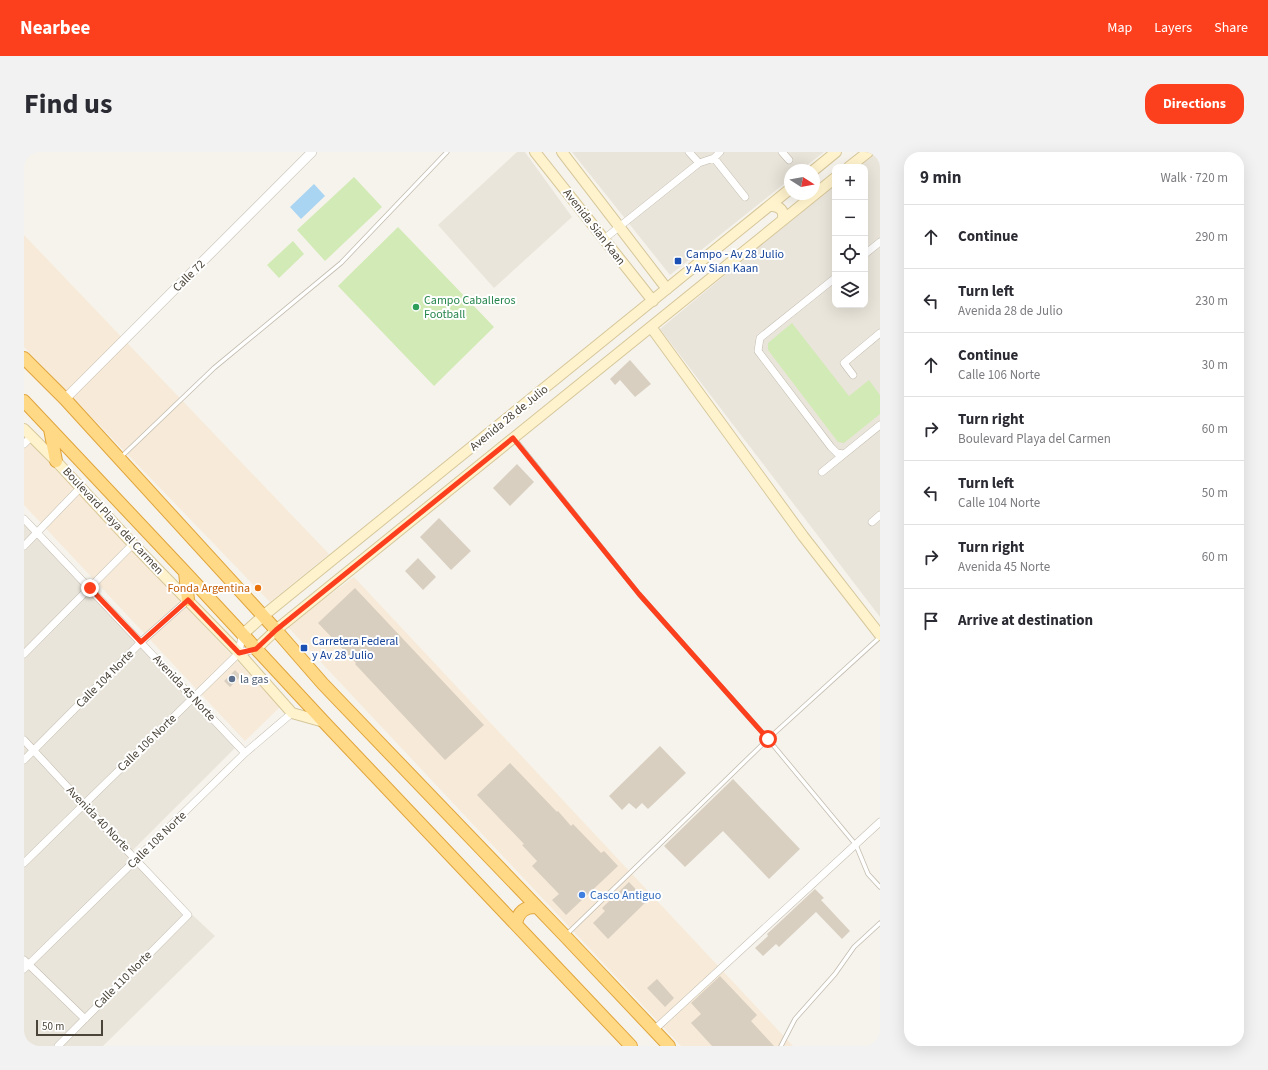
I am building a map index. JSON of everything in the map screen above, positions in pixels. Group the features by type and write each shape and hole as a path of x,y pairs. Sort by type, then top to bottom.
{"highway":[{"path":"24,358 65,399 276,630 323,684 669,1046"},
{"path":"24,401 185,572 242,635 631,1046"},
{"path":"50,429 56,461"},
{"path":"185,572 188,600"},
{"path":"516,924 520,912 531,906 537,907"}],"main road":[{"name":"Avenida Sian Kaan","path":"535,152 652,301"},
{"name":"Avenida Sian Kaan","path":"562,152 667,289"},
{"path":"820,165 836,152"},
{"path":"853,164 868,152"},
{"name":"Avenida 28 de Julio","path":"276,630 832,180"},
{"name":"Avenida 28 de Julio","path":"242,635 263,616 784,194"},
{"path":"770,206 776,206 782,211 782,221"},
{"path":"651,327 803,536 880,636"},
{"path":"556,379 556,387 558,390 564,394 569,394"},
{"name":"Boulevard Playa del Carmen","path":"26,437 56,461 133,544 239,653 292,713"},
{"path":"256,649 276,630"},
{"path":"292,713 324,722"}],"street":[{"name":"Calle 72","path":"65,399 312,152"},
{"path":"689,152 699,163"},
{"path":"604,239 699,163 714,158 720,152"},
{"path":"782,152 789,160"},
{"path":"714,158 745,197"},
{"path":"868,252 880,242"},
{"path":"832,280 760,338 758,351 831,447 837,453 844,454"},
{"path":"853,375 844,363 880,333"},
{"path":"822,472 880,425"},
{"path":"24,546 80,488"},
{"path":"872,522 880,515"},
{"name":"Avenida 45 Norte","path":"24,519 245,753"},
{"path":"24,654 133,544"},
{"name":"Calle 104 Norte","path":"24,760 141,642 188,600"},
{"path":"242,635 239,653 256,649"},
{"name":"Calle 106 Norte","path":"24,863 239,653"},
{"name":"Calle 108 Norte","path":"26,965 245,753 292,713"},
{"name":"Avenida 40 Norte","path":"24,740 188,914"},
{"path":"654,1030 880,822"},
{"name":"Calle 110 Norte","path":"58,1046 188,914"},
{"path":"26,965 85,1018"}],"lane":[{"path":"119,459 214,368 341,263 447,152"},
{"path":"513,438 639,594 768,739 856,845 868,874 880,887"},
{"path":"565,936 768,739 880,636"},
{"path":"781,1046 795,1019 835,974 854,947 880,922"}],"shaded area":[{"path":"517,152 525,152 572,217 494,288 438,225"},
{"path":"572,152 824,152 809,164 784,164 784,184 670,275"},
{"path":"874,152 880,152 880,617 660,329 816,200 820,200 820,196 832,186 832,308 868,308 868,164 859,164"},
{"path":"24,235 329,554 270,602 24,347"},
{"path":"24,433 280,707 245,741 24,505"},
{"path":"24,523 236,747 128,855 215,936 103,1046 24,1046"},
{"path":"354,577 793,1046 681,1046 287,626"}],"green space":[{"path":"354,177 382,207 325,261 297,230"},
{"name":"Campo Caballeros Football","path":"398,227 494,327 434,386 338,286"},
{"path":"293,241 304,254 279,278 267,265"},
{"path":"792,323 849,396 869,380 880,395 880,414 844,443 838,442 768,350 768,343"}],"water":[{"path":"314,184 325,196 301,219 290,207"}],"building":[{"path":"630,360 651,384 635,397 620,380 615,385 610,379"},
{"path":"517,464 534,482 510,506 493,488"},
{"path":"439,518 471,551 451,570 420,537"},
{"path":"418,558 436,577 423,590 405,571"},
{"path":"355,588 484,725 445,760 318,623"},
{"name":"la gas","path":"235,670 241,676 230,687 224,681"},
{"path":"660,746 686,773 648,809 642,803 636,809 629,803 622,810 609,796"},
{"path":"510,763 571,826 573,824 601,853 604,851 618,866 566,915 552,900 559,894 532,866 537,861 522,845 524,844 477,795"},
{"path":"733,779 800,849 769,879 723,831 685,867 664,846"},
{"path":"629,882 647,901 608,939 593,923 605,911 602,908"},
{"path":"815,889 824,898 821,900 850,931 842,939 816,912 779,947 776,944 763,956 755,948 768,936 767,934"},
{"path":"720,976 757,1015 751,1021 774,1046 712,1046 691,1023 701,1014 691,1003"},
{"path":"657,979 674,998 665,1007 647,988"}],"place":[{"name":"Campo - Av 28 Julio y Av Sian Kaan","path":"678,261"},
{"name":"Campo Caballeros Football","path":"416,307"},
{"name":"Fonda Argentina","path":"258,588"},
{"name":"Carretera Federal y Av 28 Julio","path":"304,648"},
{"name":"la gas","path":"232,679"},
{"name":"Casco Antiguo","path":"582,895"}],"route":[{"path":"90,588 141,642 188,600 239,653 256,649 276,630 513,438 639,594 768,739"}]}
